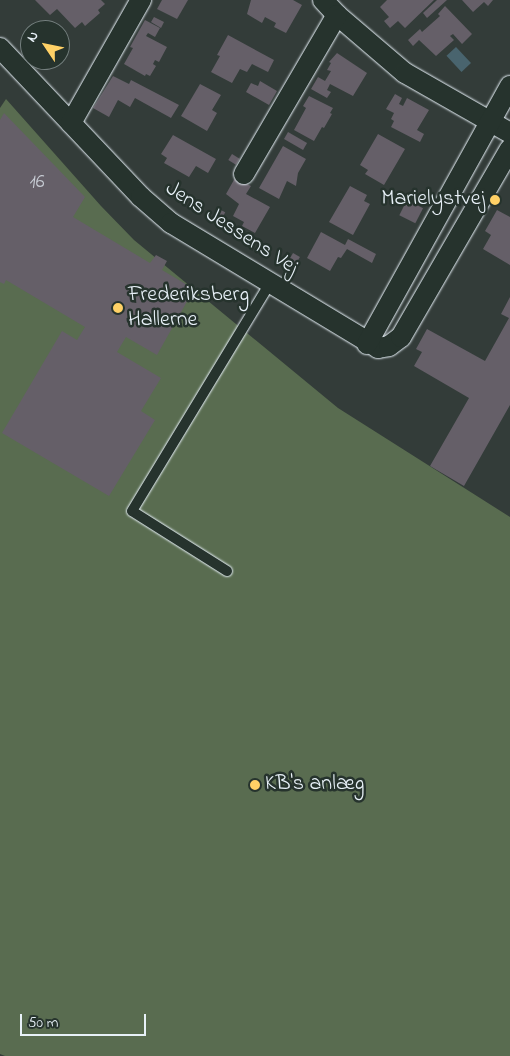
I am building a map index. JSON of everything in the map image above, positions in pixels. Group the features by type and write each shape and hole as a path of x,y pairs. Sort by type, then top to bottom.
{"street":[{"path":"71,123 141,0"},
{"path":"323,0 337,15 405,73 510,133"},
{"path":"244,174 337,15"},
{"name":"Jens Jessens Vej","path":"0,48 141,197 171,223 367,344"},
{"path":"510,86 367,344 378,348 389,346 401,337 510,148"}],"lane":[{"path":"226,571 132,511 270,284"}],"green space":[{"name":"KB's anlæg","path":"6,99 101,206 134,240 338,408 510,517 510,1056 5,1056 0,1054 0,108"}],"water":[{"path":"456,47 471,63 461,72 446,56"}],"building":[{"path":"35,0 101,0 105,4 98,10 100,13 85,26 82,22 75,28 70,20 67,20 57,9 50,15"},
{"path":"162,0 188,0 177,19 157,9"},
{"path":"251,0 293,0 302,5 286,33 274,27 276,23 265,17 262,23 247,14"},
{"path":"387,0 434,0 405,28 398,21 390,28 384,21 389,17 380,7"},
{"path":"437,0 447,0 427,18 423,13"},
{"path":"462,0 493,0 488,6 484,2 473,12"},
{"path":"445,6 472,34 462,44 453,34 450,36 454,40 436,56 419,40 413,46 408,40 420,29 422,32 440,16 438,14"},
{"path":"154,17 164,22 161,28 151,22"},
{"path":"145,20 160,28 155,37 148,33 146,36 167,47 159,62 155,60 153,64 156,66 150,76 146,74 145,76 124,64 133,48 130,47"},
{"path":"228,35 274,60 268,72 252,64 247,72 240,69 232,83 211,72 220,56 217,55"},
{"path":"337,53 367,73 353,96 330,84 327,90 331,92 327,98 311,89 318,77 325,81 331,71 327,70 331,63 329,62"},
{"path":"113,76 129,84 131,80 179,105 171,118 135,98 130,107 118,100 109,117 93,108"},
{"path":"260,81 277,91 269,105 246,92 251,83 258,86"},
{"path":"200,84 221,95 212,110 217,113 207,131 181,116"},
{"path":"395,94 402,98 399,104 403,106 407,98 429,110 417,130 424,134 420,142 391,127 394,121 391,119 394,113 386,109"},
{"path":"309,96 333,108 330,113 332,114 324,128 322,127 314,141 294,130 306,108 303,106"},
{"name":"Frederiksberg Hallerne","path":"4,113 85,197 73,217 150,263 156,255 167,261 162,270 194,289 157,355 126,337 117,352 161,378 141,411 155,420 109,496 2,433 62,331 77,340 85,327 6,280 4,284 0,282 0,120"},
{"path":"288,132 307,143 303,150 284,139"},
{"path":"378,134 405,149 384,185 365,174 368,170 360,165"},
{"path":"173,135 216,159 208,173 196,166 189,177 164,163 167,158 161,154"},
{"path":"283,146 306,159 298,173 296,186 287,181 279,199 259,188"},
{"path":"232,154 240,159 236,165 228,160"},
{"path":"235,178 251,186 246,194 270,207 255,233 242,226 244,222 233,216 239,204 226,194"},
{"path":"350,186 367,195 364,201 370,204 353,235 329,222"},
{"path":"407,200 423,208 415,223 399,215"},
{"path":"219,209 225,212 218,226 212,222"},
{"path":"497,210 510,217 510,265 483,249 491,235 485,231"},
{"path":"321,232 345,245 348,239 376,254 372,263 347,249 341,258 338,257 330,271 307,258"},
{"path":"293,253 300,257 292,271 285,267"},
{"path":"510,297 510,405 464,486 430,466 469,398 414,366 422,352 416,349 427,329 485,361 509,318 501,314"}],"place":[{"name":"Marielystvej","path":"495,200"},
{"name":"Frederiksberg Hallerne","path":"118,308"},
{"name":"KB's anlæg","path":"255,785"}]}
